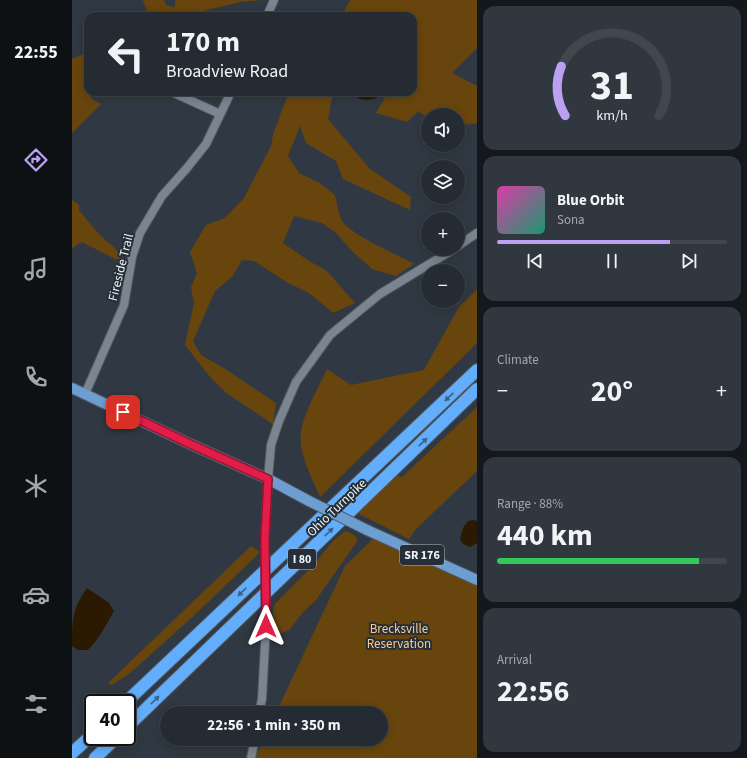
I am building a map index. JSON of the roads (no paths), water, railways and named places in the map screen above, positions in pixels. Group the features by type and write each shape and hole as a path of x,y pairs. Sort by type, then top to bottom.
{"highway":[{"name":"Ohio Turnpike","path":"135,694 477,370"},
{"name":"Ohio Turnpike","path":"136,718 477,389"},
{"path":"72,754 84,743"},
{"path":"95,758 108,746"}],"main road":[{"name":"SR 176","path":"72,388 268,479 367,530 477,580"}],"street":[{"path":"269,12 274,0"},
{"path":"181,96 220,114"},
{"name":"Fireside Trail","path":"85,394 124,305 132,257 140,233 162,196 206,144 229,96"},
{"path":"465,241 477,233"},
{"path":"260,706 266,626 265,537 268,479 271,445 279,421 296,382 330,335 380,294 442,256"},
{"path":"251,758 254,746"}],"park label":[{"name":"Brecksville Reservation","path":"399,636"}]}
